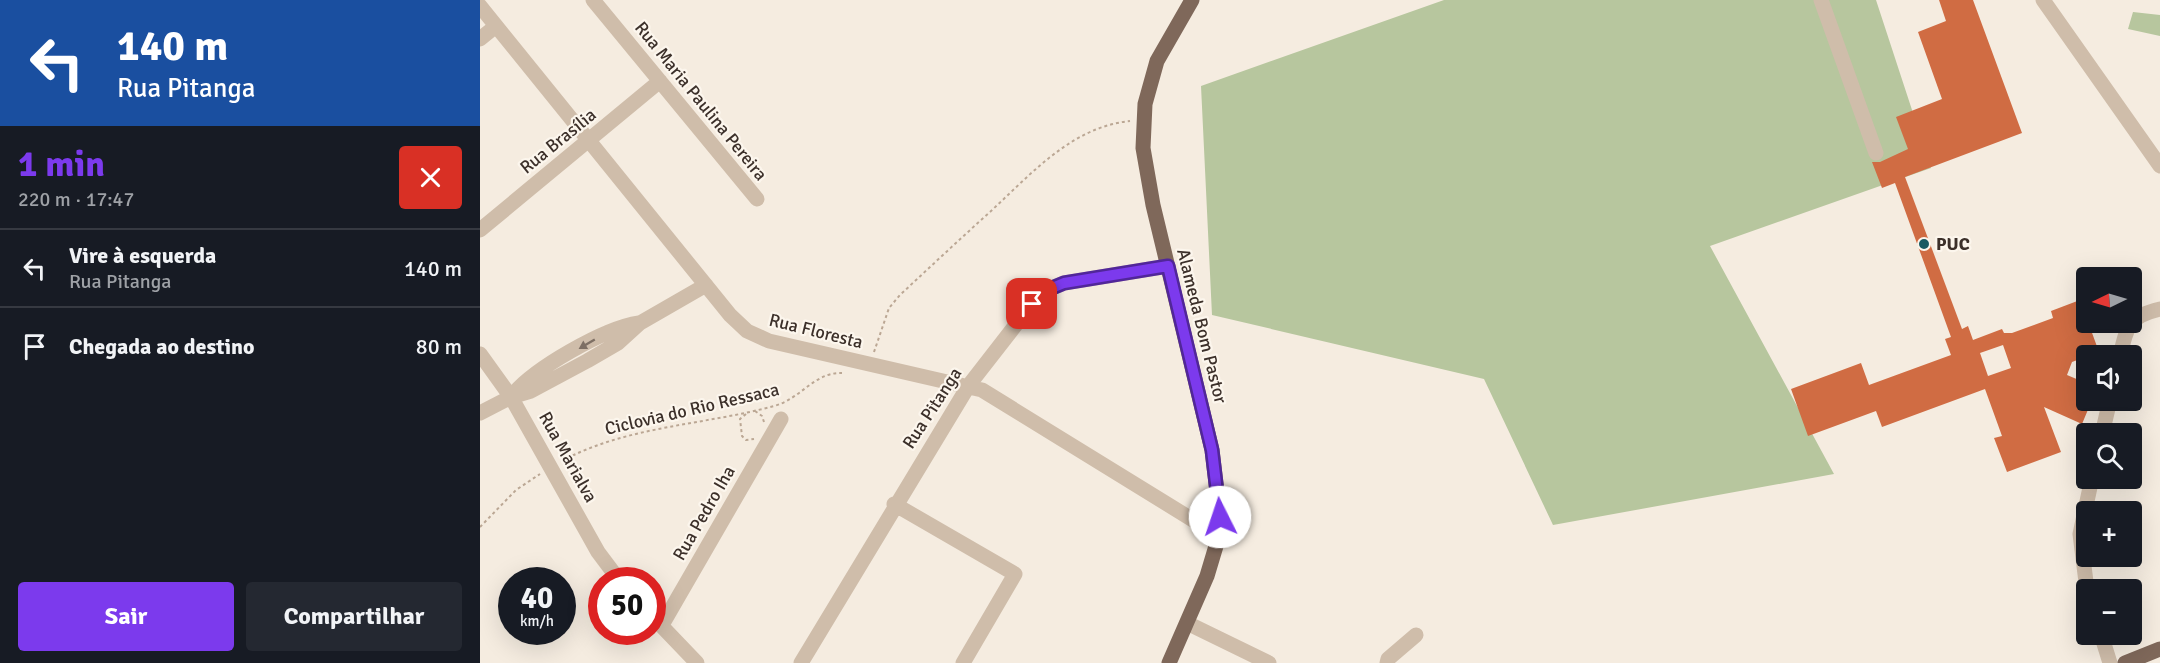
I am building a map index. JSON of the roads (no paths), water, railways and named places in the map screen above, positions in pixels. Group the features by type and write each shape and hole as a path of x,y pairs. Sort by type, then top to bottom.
{"main road":[{"name":"Alameda Bom Pastor","path":"1169,663 1207,576 1219,536 1220,498 1212,450 1145,166 1142,119 1157,61 1192,0"},
{"path":"2125,663 2160,648"}],"street":[{"name":"Rua Maria Paulina Pereira","path":"593,0 757,199"},
{"path":"1821,0 1876,153"},
{"path":"2043,0 2160,166"},
{"name":"Rua Floresta","path":"480,6 737,324 758,338 969,385 994,396 1219,536"},
{"path":"480,39 496,26"},
{"name":"Rua Brasília","path":"480,230 660,81"},
{"name":"Rua Pitanga","path":"801,663 894,504 969,385 1032,304 1052,288 1064,283 1168,266"},
{"path":"480,413 511,397 531,391 587,361 618,342 640,323 706,285"},
{"path":"2123,345 2127,329 2139,314 2160,309"},
{"name":"Rua Marialva","path":"480,354 511,397 552,466 598,552 609,567"},
{"name":"Rua Pedro Iha","path":"666,606 781,419"},
{"path":"2086,579 2080,534 2090,489"},
{"path":"894,504 1015,574 963,663"},
{"path":"1187,623 1269,663"},
{"path":"666,630 697,663"},
{"path":"1387,663 1388,659 1416,634"},
{"path":"2104,645 2110,663"}],"place":[{"name":"PUC","path":"1924,244"}]}
